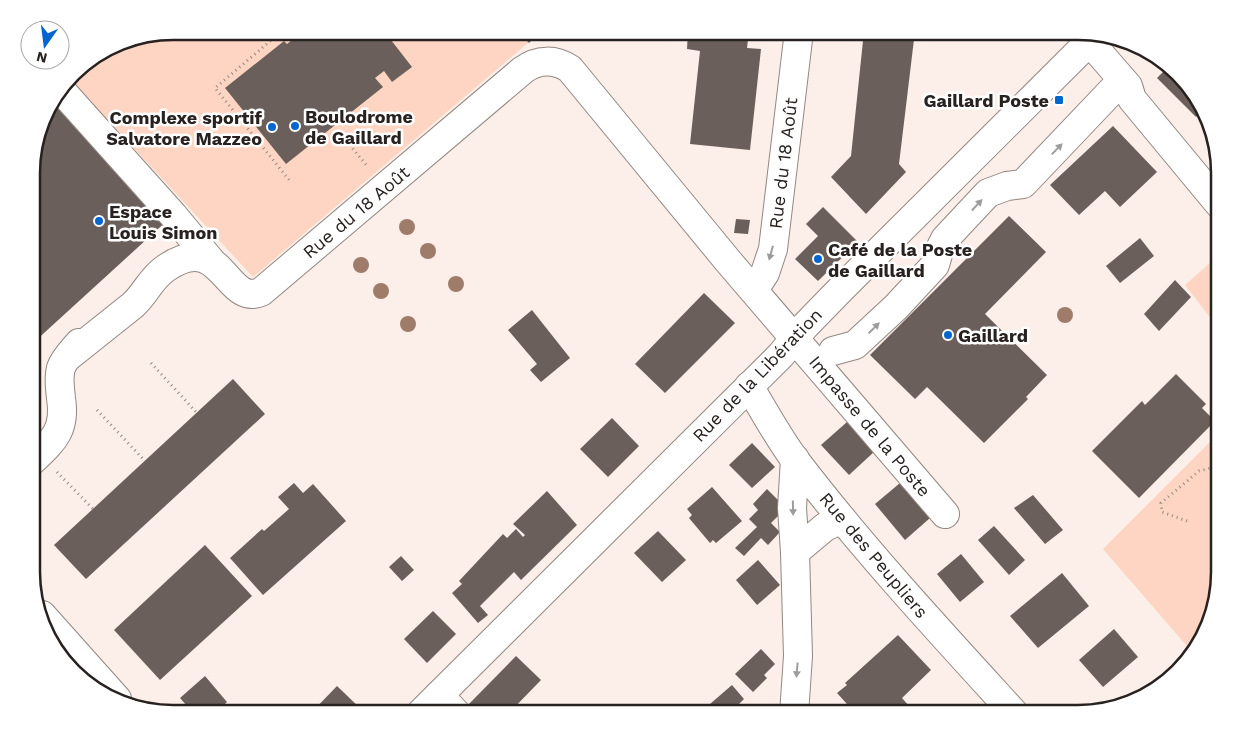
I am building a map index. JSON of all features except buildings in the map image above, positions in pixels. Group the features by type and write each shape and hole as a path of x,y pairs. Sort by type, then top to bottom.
{"street":[{"name":"Rue du 18 Août","path":"754,290 765,273 773,249 798,40"},
{"name":"Rue de la Libération","path":"440,705 1084,40"},
{"path":"1092,41 1128,86 1132,99 1211,194"},
{"name":"Rue du 18 Août","path":"66,94 173,215 211,262 242,292 252,294 261,292 523,70 534,63 548,61 560,63 570,69 796,338"},
{"path":"833,351 848,348 860,342 896,308 935,265 939,251 946,239 988,193 1008,186 1023,184 1122,80"},
{"path":"44,465 60,427 63,412 59,375 62,365 68,356 133,305 144,293 151,281 165,269 186,257 198,257 211,262"},
{"name":"Impasse de la Poste","path":"796,338 945,514"},
{"name":"Rue des Peupliers","path":"749,386 795,460 842,519 889,576 1006,705"},
{"path":"795,460 792,508 796,552 798,656 795,705"},
{"path":"796,552 825,526 842,519"},
{"path":"51,625 107,687"}],"path":[{"path":"271,40 215,88 290,180"},
{"path":"343,137 365,163"},
{"path":"150,363 197,412"},
{"path":"97,410 145,461"},
{"path":"44,465 93,509"},
{"path":"1187,521 1162,512 1161,503 1199,471 1211,468"}],"shaded area":[{"name":"Complexe sportif Salvatore Mazzeo","path":"164,40 531,40 253,277 75,84 85,73 99,62 130,47"},
{"path":"1211,262 1211,319 1185,285"},
{"path":"1211,441 1211,581 1201,623 1188,647 1103,549"}],"place":[{"name":"Gaillard Poste","path":"1059,100"},
{"name":"Boulodrome de Gaillard","path":"295,126"},
{"name":"Complexe sportif Salvatore Mazzeo","path":"272,127"},
{"name":"Espace Louis Simon","path":"99,221"},
{"name":"Café de la Poste de Gaillard","path":"818,259"},
{"name":"Gaillard","path":"948,335"}]}
